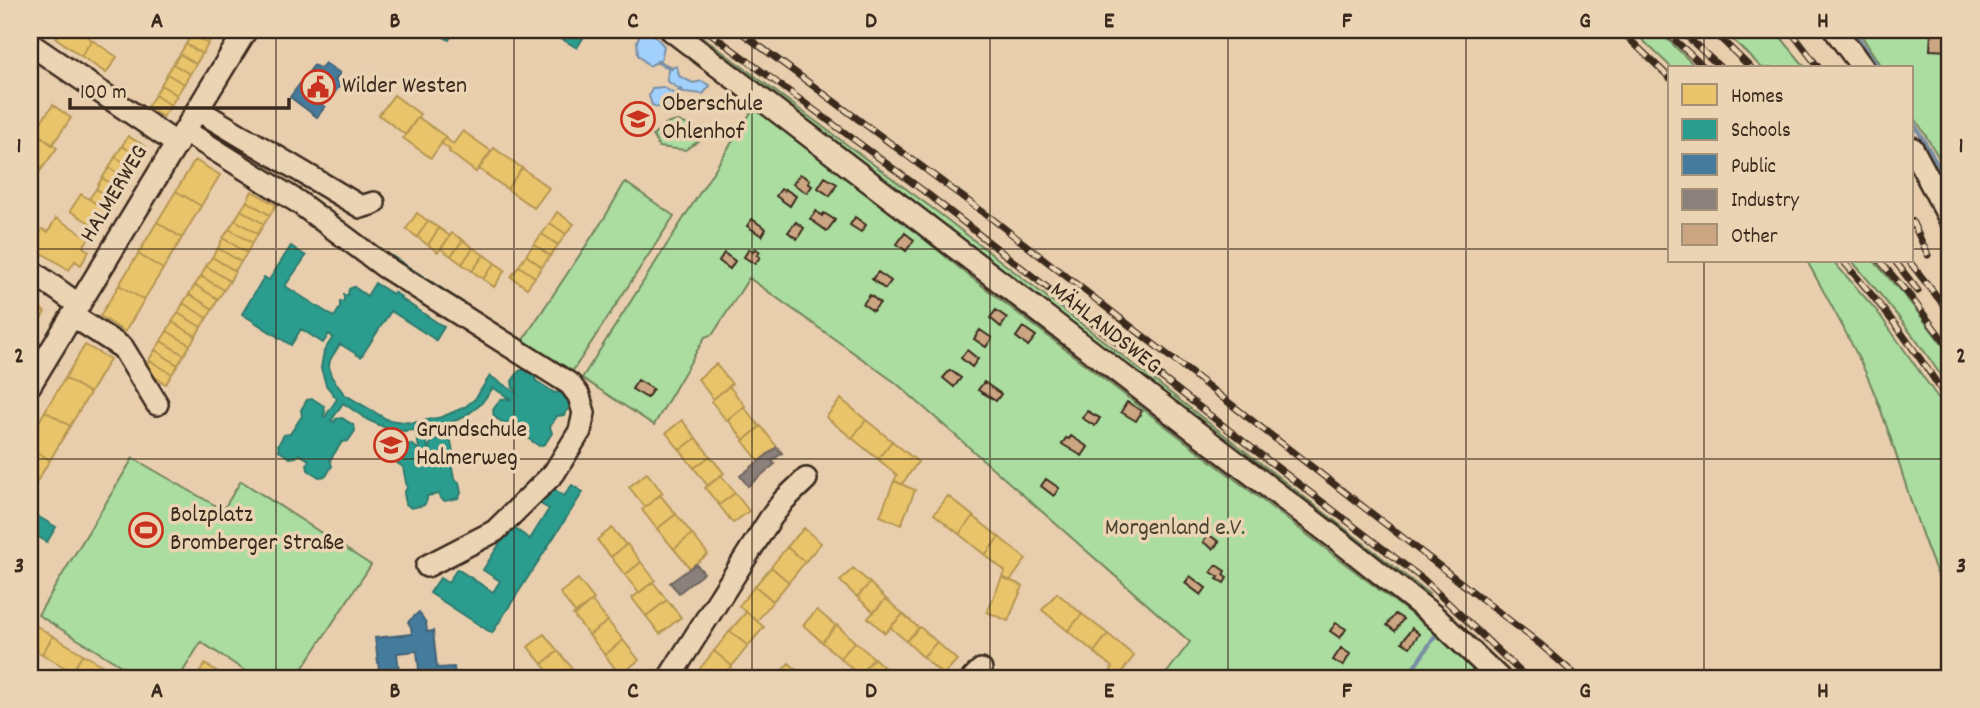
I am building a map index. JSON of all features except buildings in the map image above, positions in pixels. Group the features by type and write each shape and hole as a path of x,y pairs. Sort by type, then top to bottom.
{"street":[{"name":"HALMERWEG","path":"30,385 246,30"},
{"name":"MÄHLANDSWEG","path":"671,30 1343,544 1434,616 1499,678"},
{"path":"1835,30 1862,66"},
{"path":"34,39 181,137 298,202 386,267 570,384 579,396 584,413 580,431 554,473 495,531 427,566"},
{"path":"198,110 368,205 363,248"},
{"path":"1913,150 1950,219"},
{"path":"30,270 123,348 157,404"},
{"path":"669,678 770,519 784,500 806,479"}],"green space":[{"path":"683,30 693,30 940,214 1429,594 1423,601"},
{"path":"1632,30 1658,30 1695,66 1670,66"},
{"path":"1723,30 1775,30 1804,66 1760,66"},
{"path":"1858,30 1950,30 1950,176 1913,115 1913,66 1881,66"},
{"name":"Morgenland e.V.","path":"757,103 972,278 1437,634 1487,678 1163,678 1190,642 896,383 749,278 713,334 705,337 654,425 582,378"},
{"path":"678,121 695,128 699,141 685,150 659,147 653,136 665,124"},
{"path":"625,182 674,216 572,372 523,340 605,217"},
{"path":"1808,262 1834,262 1877,311 1950,415 1950,601 1927,549 1882,412 1849,338"},
{"path":"1853,262 1875,262 1950,355 1950,390 1916,340"},
{"path":"133,458 223,510 241,481 371,565 296,678 256,678 201,642 179,678 141,678 38,615"}],"water":[{"path":"642,30 651,31 664,46 661,60 649,66 638,55 637,41"},
{"path":"677,66 679,76 693,83 702,81 710,86 703,94 684,92 667,81 668,69"},
{"path":"663,87 676,95 680,111 668,111 652,105 649,96 652,88"}],"waterway":[{"path":"1853,30 1878,66"},
{"path":"658,62 671,68"},
{"path":"676,95 681,90"},
{"path":"1913,122 1950,186"},
{"path":"873,198 897,216"},
{"path":"904,222 959,263"},
{"path":"1022,312 1093,366"},
{"path":"1104,374 1175,429"},
{"path":"1407,678 1437,633"},
{"path":"1454,650 1484,678"}],"railway":[{"path":"706,30 925,192 1424,580 1527,678"},
{"path":"738,30 995,221 1540,644 1579,678"},
{"path":"1620,30 1668,76"},
{"path":"1664,30 1703,66"},
{"path":"1680,30 1719,66"},
{"path":"1712,30 1749,66"},
{"path":"1790,30 1817,66"},
{"path":"1913,223 1928,255"},
{"path":"1844,262 1899,330 1950,403"},
{"path":"1881,262 1950,349"},
{"path":"1896,262 1918,291"},
{"path":"1910,262 1950,313"}],"place":[{"name":"Wilder Westen","path":"318,87"},
{"name":"Oberschule Ohlenhof","path":"638,119"},
{"name":"Grundschule Halmerweg","path":"391,445"},
{"name":"Bolzplatz Bromberger Straße","path":"146,530"}]}
